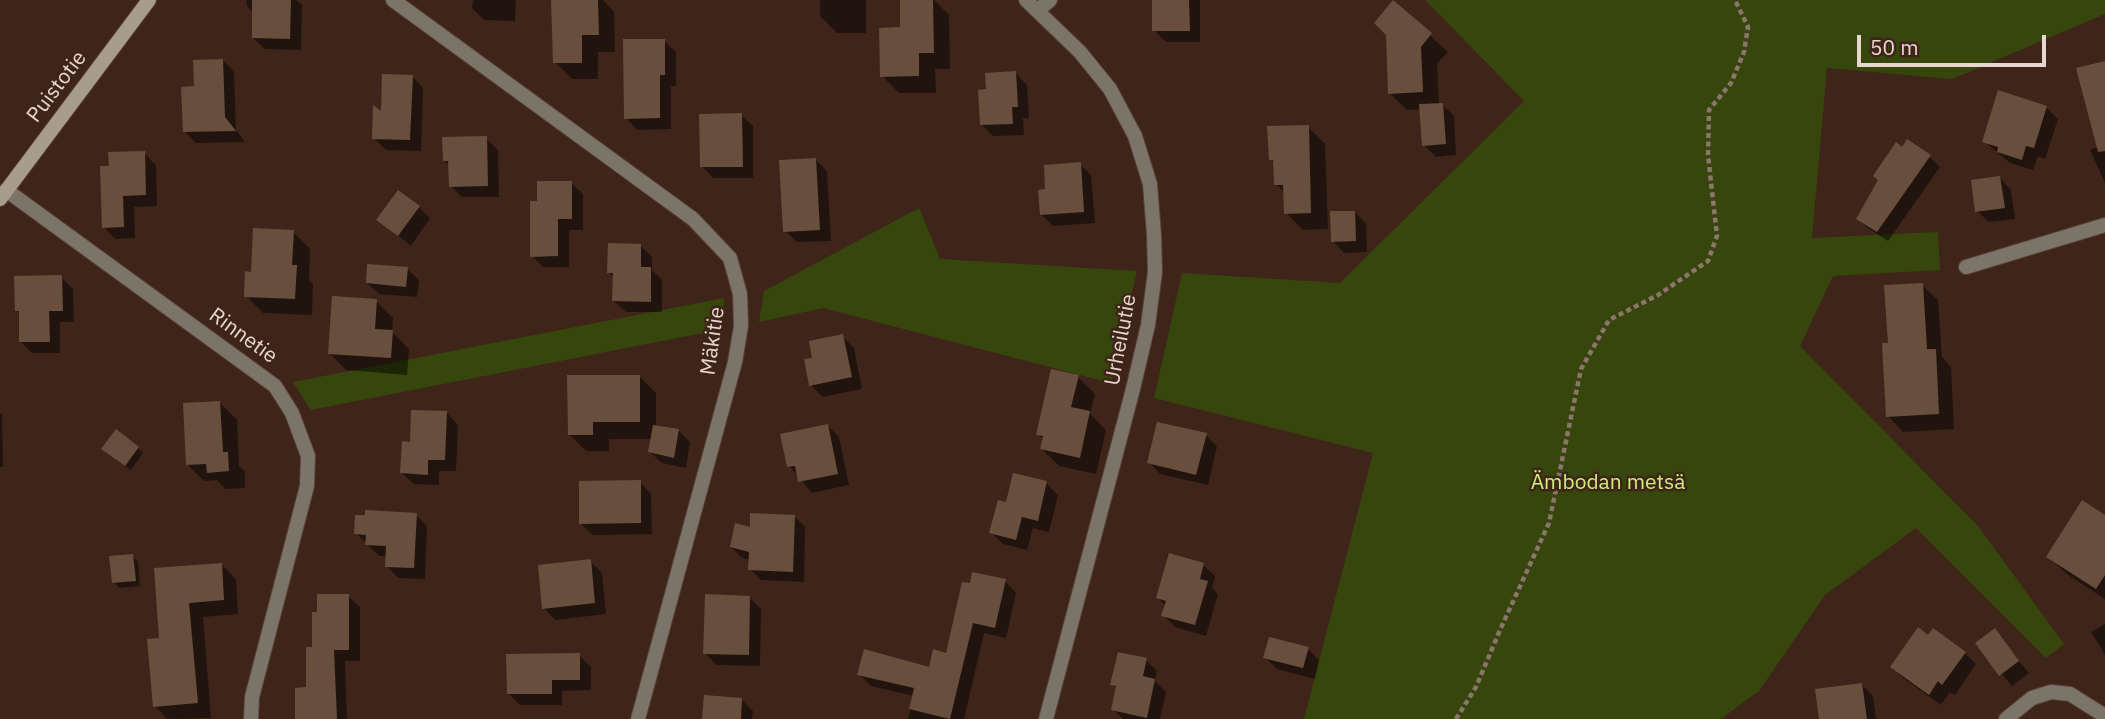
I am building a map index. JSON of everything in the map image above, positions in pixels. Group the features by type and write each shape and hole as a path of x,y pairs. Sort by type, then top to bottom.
{"street":[{"name":"Puistotie","path":"3,194 149,0"},
{"name":"Mäkitie","path":"393,0 693,219 730,258 740,294 741,326 734,362 638,719"},
{"name":"Urheilutie","path":"1026,0 1080,52 1110,89 1135,136 1150,184 1155,272 1148,325 1133,388 1046,719"},
{"path":"1038,10 1050,0"},
{"name":"Rinnetie","path":"3,194 275,386 292,414 308,456 307,486 252,697 250,719"},
{"path":"1966,267 2105,225"},
{"path":"2006,719 2032,698 2050,692 2070,694 2105,716"}],"path":[{"path":"1456,719 1476,687 1549,523 1581,369 1609,320 1658,295 1708,261 1717,236 1708,155 1709,110 1731,83 1744,52 1748,27 1735,0"}],"green space":[{"name":"Ämbodan metsä","path":"1425,0 2105,0 2105,14 1952,79 1827,68 1812,238 1938,232 1940,270 1833,276 1800,346 1978,526 2064,644 2046,658 1916,528 1825,595 1759,691 1721,719 1304,719 1373,453 1154,398 1182,273 1340,283 1524,101"},
{"path":"919,208 940,259 1137,271 1111,383 823,308 759,322 764,291"},
{"path":"724,298 723,329 311,410 293,382"}],"building":[{"path":"252,0 291,0 290,39 252,38"},
{"path":"551,0 598,0 599,35 582,35 582,63 553,63"},
{"path":"900,0 933,0 934,53 919,53 919,76 880,77 879,28 900,27"},
{"path":"1152,0 1189,0 1190,31 1152,31"},
{"path":"1393,0 1432,33 1421,47 1423,92 1388,94 1386,35 1374,23"},
{"path":"623,39 665,39 665,75 660,75 660,118 624,119"},
{"path":"223,59 225,117 236,131 183,132 181,87 194,86 193,60"},
{"path":"2105,61 2105,151 2098,152 2076,68"},
{"path":"1016,71 1018,107 1012,107 1013,124 980,125 978,90 986,89 985,73"},
{"path":"382,74 413,75 410,140 372,139 373,105 381,111"},
{"path":"1998,90 2047,106 2034,148 2026,146 2022,160 1997,152 1998,147 1982,142"},
{"path":"1443,103 1446,144 1422,146 1419,104"},
{"path":"742,113 743,167 700,167 699,114"},
{"path":"1309,125 1311,213 1284,214 1283,185 1274,185 1267,126"},
{"path":"487,136 488,186 449,187 448,161 443,161 442,137"},
{"path":"1907,139 1931,155 1877,232 1856,219 1878,180 1873,176 1896,142 1902,147"},
{"path":"145,151 146,195 123,196 124,227 102,228 100,166 109,166 108,152"},
{"path":"816,158 820,230 783,232 779,160"},
{"path":"1081,162 1084,212 1040,215 1038,190 1045,189 1044,165"},
{"path":"2000,176 2005,208 1975,212 1971,180"},
{"path":"537,181 572,181 572,219 558,219 558,256 530,257 530,201 537,201"},
{"path":"398,190 420,206 398,236 376,220"},
{"path":"1330,211 1355,211 1356,241 1331,242"},
{"path":"253,228 294,230 292,265 297,265 295,299 244,297 245,271 251,272"},
{"path":"608,243 641,244 641,267 651,267 651,302 612,301 613,273 607,273"},
{"path":"367,264 408,267 406,287 366,283"},
{"path":"62,275 63,311 49,311 50,342 19,342 19,311 15,311 14,276"},
{"path":"1923,283 1927,349 1936,349 1939,414 1886,417 1882,343 1888,343 1884,285"},
{"path":"332,296 377,299 375,329 393,330 391,358 328,354"},
{"path":"843,334 852,377 809,386 804,359 812,358 809,341"},
{"path":"1051,369 1079,375 1071,407 1090,411 1080,458 1040,449 1043,436 1036,435"},
{"path":"567,375 640,375 640,422 593,422 593,435 568,435"},
{"path":"220,401 223,452 228,452 229,471 207,473 206,464 186,465 183,403"},
{"path":"411,410 447,411 445,460 428,460 428,475 400,473 402,441 410,442"},
{"path":"1157,422 1207,433 1196,475 1147,463"},
{"path":"828,424 838,474 798,482 795,466 787,467 780,434"},
{"path":"653,425 679,429 674,458 648,452"},
{"path":"116,429 139,447 125,466 101,449"},
{"path":"1013,473 1047,481 1038,521 1022,517 1016,540 989,533 998,500 1006,502"},
{"path":"641,480 641,523 579,524 579,481"},
{"path":"2082,500 2105,515 2105,575 2096,589 2046,557"},
{"path":"365,510 417,513 414,568 385,567 386,546 365,545 366,535 354,534 355,515 365,515"},
{"path":"750,513 795,515 793,572 748,570 749,552 730,547 735,523 750,527"},
{"path":"1169,553 1204,563 1200,579 1208,581 1195,625 1161,616 1166,601 1156,598"},
{"path":"133,554 136,581 112,583 109,556"},
{"path":"591,559 595,603 542,609 538,565"},
{"path":"222,563 224,600 189,603 198,703 153,707 147,639 159,638 154,568"},
{"path":"972,572 1006,579 995,628 973,623 950,719 909,709 914,688 857,675 864,649 929,667 933,649 946,653 962,582 970,583"},
{"path":"317,594 349,594 349,650 334,650 337,719 295,719 295,688 306,687 306,647 312,647 312,612 317,612"},
{"path":"705,594 750,596 749,655 703,654"},
{"path":"1918,627 1928,635 1933,628 1966,652 1942,685 1938,681 1929,695 1890,667"},
{"path":"1995,628 2019,661 1999,676 1975,643"},
{"path":"1269,637 1309,647 1303,668 1263,658"},
{"path":"1118,652 1147,658 1143,676 1155,679 1147,718 1111,710 1116,686 1110,685"},
{"path":"580,653 580,680 552,680 552,694 507,694 506,654"},
{"path":"1862,683 1867,719 1819,719 1815,689"},
{"path":"704,695 742,698 741,719 702,719"}]}
